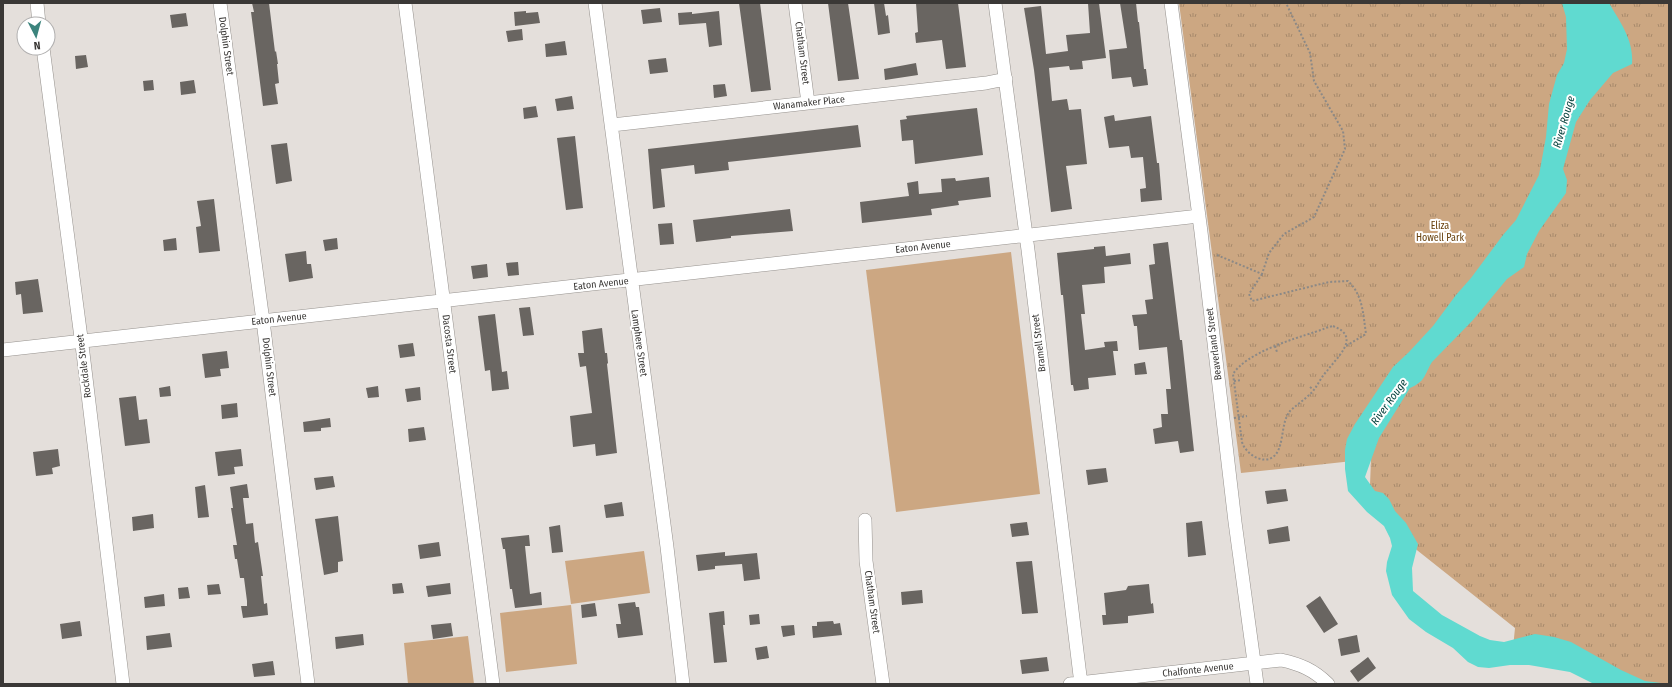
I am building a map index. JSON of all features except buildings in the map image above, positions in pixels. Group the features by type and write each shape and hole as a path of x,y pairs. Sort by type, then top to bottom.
{"street":[{"path":"36,3 38,16"},
{"name":"Dolphin Street","path":"220,3 263,321 308,684"},
{"name":"Dacosta Street","path":"405,3 493,684"},
{"name":"Lamphere Street","path":"595,3 667,547 683,684"},
{"name":"Chatham Street","path":"796,3 808,103"},
{"name":"Bramell Street","path":"995,3 1026,235 1077,684"},
{"name":"Beaverland Street","path":"1171,3 1204,253 1235,522 1257,684"},
{"name":"Rockdale Street","path":"44,56 123,684"},
{"name":"Wanamaker Place","path":"612,125 1006,80"},
{"name":"Eaton Avenue","path":"3,350 631,281 1199,216"},
{"name":"Chatham Street","path":"865,520 866,561 883,684"},
{"name":"Chalfonte Avenue","path":"1077,684 1281,660 1296,663 1319,675 1328,684"}],"path":[{"path":"1286,3 1310,54 1314,81 1343,131 1345,149 1314,217 1284,234 1269,254 1262,274 1249,294 1252,301 1329,282 1348,281 1357,289 1362,307 1366,334 1346,346"},
{"path":"1204,253 1212,254 1262,274"},
{"path":"1333,326 1341,329 1346,337 1346,346 1341,355 1326,371 1314,390 1289,413 1286,419 1279,449 1274,456 1267,459 1252,456 1243,446 1233,374 1237,368 1275,346 1333,326"},
{"path":"1275,346 1278,352"},
{"path":"1310,387 1314,390"}],"green space":[{"name":"Eliza Howell Park","path":"1179,3 1669,3 1669,684 1635,684 1513,648 1515,628 1369,512 1371,459 1241,473"},
{"path":"1011,252 1040,494 896,512 866,270"},
{"path":"644,551 650,593 571,604 565,561"},
{"path":"571,605 577,664 506,672 500,613"},
{"path":"468,636 474,684 408,684 404,643"}],"water":[{"name":"River Rouge","path":"1562,3 1609,3 1629,39 1632,64 1613,73 1590,100 1576,122 1563,169 1567,180 1566,193 1539,231 1527,254 1524,267 1507,279 1473,320 1432,362 1422,380 1410,388 1379,438 1365,477 1375,491 1383,493 1389,499 1395,511 1406,523 1418,544 1412,568 1413,591 1442,615 1490,640 1504,642 1535,634 1571,642 1621,670 1645,681 1669,684 1594,684 1570,672 1529,665 1510,665 1489,668 1478,667 1468,662 1453,648 1426,632 1409,619 1392,595 1386,571 1392,546 1390,538 1384,526 1367,512 1348,491 1345,469 1345,450 1347,439 1355,424 1393,367 1433,326 1516,220 1539,175 1546,137 1549,104 1557,75 1564,63 1567,49 1566,17"}]}
